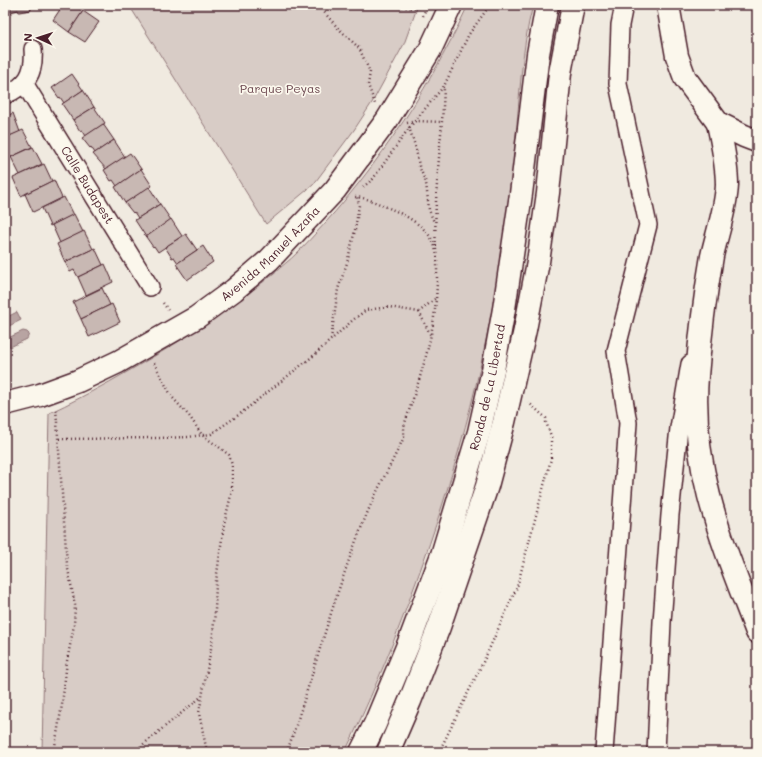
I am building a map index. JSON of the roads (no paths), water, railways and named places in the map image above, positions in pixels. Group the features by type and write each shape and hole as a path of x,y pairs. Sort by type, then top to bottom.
{"main road":[{"name":"Avenida Manuel Azaña","path":"5,404 40,395 78,381 118,362 197,317 234,290 270,260 335,190 387,120 430,50 452,5"},
{"name":"Ronda de La Libertad","path":"361,752 375,724 410,640 442,555 479,432 493,370 504,308 521,194 538,54 547,5"},
{"name":"Ronda de La Libertad","path":"388,752 439,627 487,486 504,422 525,330 538,262 548,193 560,73 573,5"},
{"path":"668,5 676,56 685,78 718,123 726,166 727,187 712,256 703,313 697,377 696,414 699,451 708,495 720,535 757,632"},
{"path":"718,123 757,141"}],"street":[{"path":"604,752 628,423 616,351 648,225 618,84 620,25 624,5"},
{"path":"5,95 24,83 32,69 32,49"},
{"name":"Calle Budapest","path":"24,83 150,287"},
{"path":"656,752 662,622 670,515 679,428 689,368 703,313"}],"park label":[{"name":"Parque Peyas","path":"280,89"}]}
